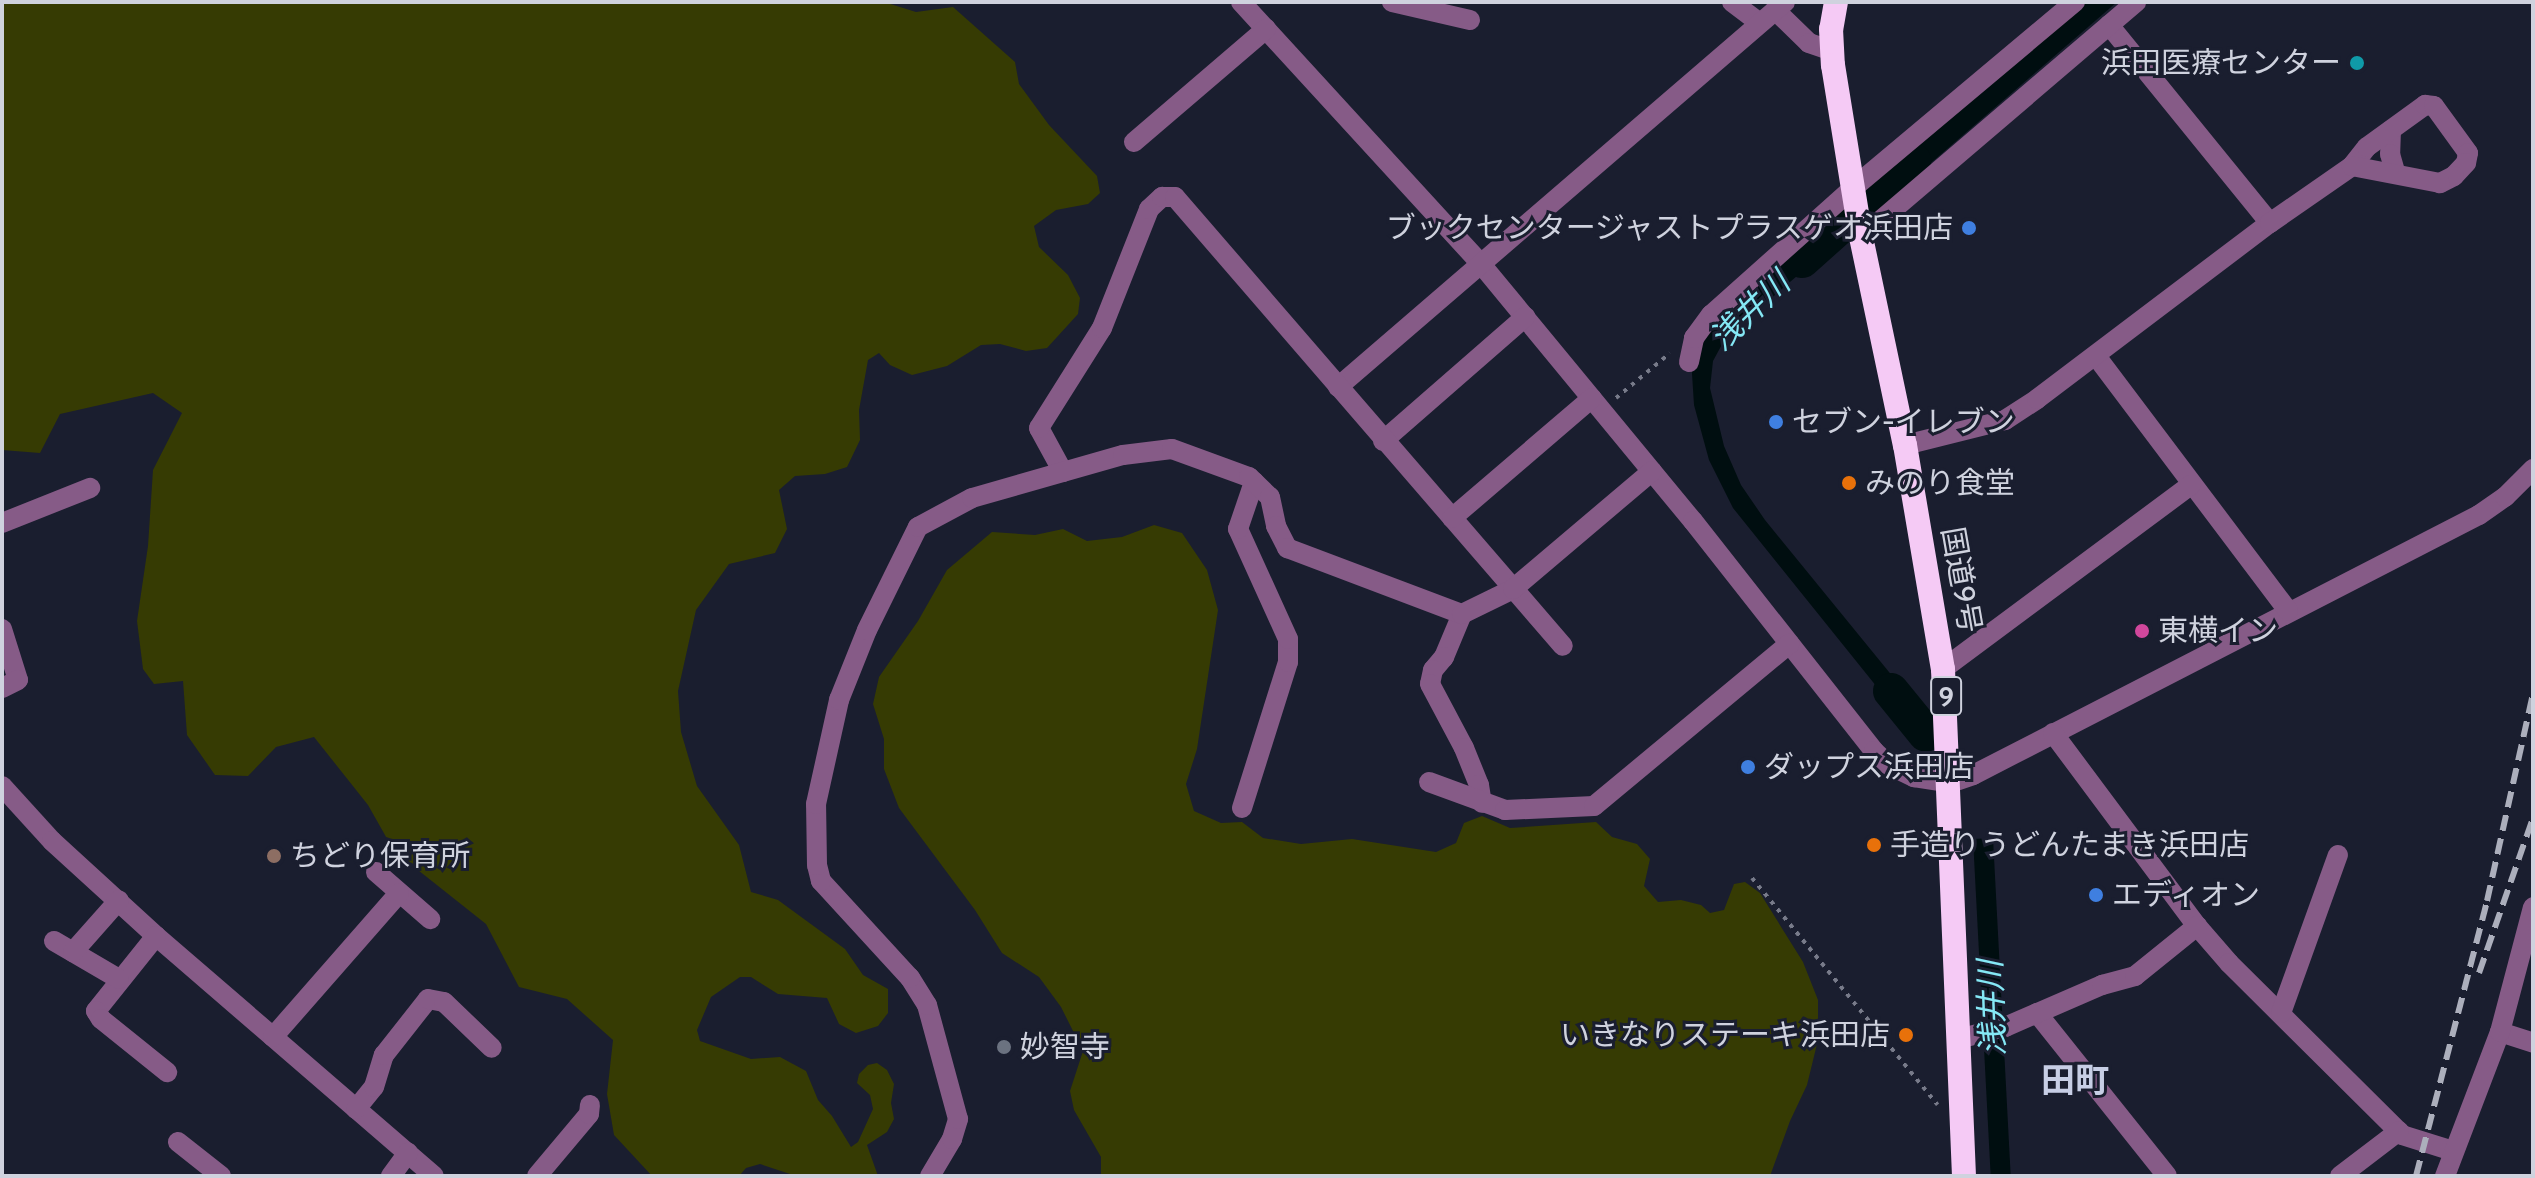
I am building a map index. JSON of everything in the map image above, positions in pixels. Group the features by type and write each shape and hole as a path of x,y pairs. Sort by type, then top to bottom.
{"highway":[{"name":"国道9号","path":"1836,2 1832,51 1860,231 1905,445 1943,669 1968,1036 1964,1176"}],"street":[{"path":"1241,2 1481,264 1889,765 1914,777 1950,783 1973,775 2479,515 2505,497 2533,469"},
{"path":"1392,2 1470,20"},
{"path":"1732,2 1773,11 1809,43 1832,51"},
{"path":"1689,362 1689,348 1699,329 2075,2"},
{"path":"1860,231 2136,2"},
{"path":"1338,387 1773,11"},
{"path":"2109,25 2270,223"},
{"path":"1134,142 1266,29"},
{"path":"1905,445 2005,420 2096,356 2270,223 2352,166 2367,147 2425,105 2434,106 2468,153 2466,163 2454,176 2440,183 2352,166"},
{"path":"2391,130 2390,154 2395,172"},
{"path":"1063,472 1039,428 1102,328 1149,209 1162,197 1175,197 1563,646"},
{"path":"1383,441 1525,317"},
{"path":"2096,356 2288,611"},
{"path":"1452,518 1597,404"},
{"path":"930,1176 952,1139 958,1119 927,1005 910,978 821,881 817,865 816,804 839,700 852,665 918,527 972,498 1148,449 1172,449 1228,468 1254,482 1270,497 1276,526 1287,548 1462,614"},
{"path":"1482,803 1479,785 1464,748 1430,684 1433,670 1444,657 1462,614 1513,589 1652,471"},
{"path":"1242,808 1288,662 1288,639 1238,529 1254,482"},
{"path":"1943,669 2191,485"},
{"path":"2,523 90,488"},
{"path":"2,629 18,680 2,688"},
{"path":"1429,782 1482,803 1519,812 1600,804 1789,644"},
{"path":"2053,733 2197,926 2399,1131 2453,1151"},
{"path":"2,786 52,841 156,936 434,1176"},
{"path":"2281,1013 2338,855"},
{"path":"376,872 430,919"},
{"path":"273,1037 399,893"},
{"path":"73,952 119,900"},
{"path":"2445,1176 2500,1032 2533,907"},
{"path":"1968,1036 2005,1027 2102,985 2135,976 2197,926"},
{"path":"156,936 97,1007 98,1016 167,1072"},
{"path":"54,941 119,979"},
{"path":"356,1109 374,1087 384,1055 428,999 444,1002 492,1048"},
{"path":"2037,1013 2167,1176"},
{"path":"2500,1032 2533,1043"},
{"path":"537,1176 589,1114 590,1105"},
{"path":"2340,1176 2399,1131"},
{"path":"178,1142 221,1176"},
{"path":"391,1176 408,1153"}],"path":[{"path":"1597,404 1699,329"},
{"path":"1752,878 1963,1135"}],"green space":[{"path":"2,2 884,2 916,12 953,7 1015,62 1019,84 1049,125 1097,176 1100,193 1088,204 1056,210 1034,226 1039,247 1068,275 1080,298 1078,314 1047,348 1026,351 1000,344 981,345 947,366 912,375 890,365 879,353 868,360 859,410 860,440 847,467 825,474 795,476 779,490 787,529 775,553 729,564 696,610 678,691 681,732 697,786 739,845 751,892 778,900 845,949 863,975 888,989 888,1013 878,1026 856,1033 839,1024 827,998 778,994 751,977 740,977 711,997 697,1030 700,1041 751,1059 780,1057 806,1071 818,1100 851,1147 858,1142 873,1109 870,1095 857,1083 859,1074 868,1065 877,1063 887,1070 894,1084 891,1103 894,1119 887,1132 867,1145 878,1176 796,1176 760,1164 746,1168 739,1176 652,1176 614,1135 607,1094 613,1040 567,999 519,987 486,924 394,851 368,805 314,737 276,747 248,776 215,775 187,735 183,681 154,684 143,669 137,621 148,546 153,470 182,413 153,393 60,414 40,453 2,450"},
{"path":"1154,525 1182,533 1207,570 1218,610 1197,749 1186,784 1194,811 1221,823 1242,822 1263,838 1301,844 1352,839 1436,852 1456,843 1464,823 1482,816 1510,828 1596,822 1612,837 1637,844 1650,859 1644,886 1658,902 1681,900 1701,905 1710,913 1724,910 1734,884 1745,882 1760,893 1803,962 1818,1000 1818,1040 1807,1085 1770,1176 1101,1176 1101,1157 1074,1110 1070,1091 1083,1051 1061,1007 1039,977 1002,953 975,910 899,808 884,769 884,739 873,704 879,677 918,621 947,570 992,532 1035,535 1063,529 1087,541 1122,537"}],"water":[{"path":"2084,2 2117,2 1880,207 1874,179"},
{"path":"1836,212 1839,240 1726,337 1713,361 1710,388 1724,446 1741,485 1765,520 1920,710 1922,743 1733,508 1709,460 1694,405 1691,358 1699,340"},
{"path":"1993,838 2011,1175 1991,1176 1973,839"}],"waterway":[{"name":"浅井川","path":"1802,260 1913,161"},
{"name":"浅井川","path":"1891,691 1926,734"}],"railway":[{"path":"2416,1176 2487,901 2533,694"},
{"path":"2479,973 2533,818"}],"place":[{"name":"浜田医療センター","path":"2357,63"},
{"name":"ブックセンタージャストプラスゲオ浜田店","path":"1969,228"},
{"name":"セブン-イレブン","path":"1776,422"},
{"name":"みのり食堂","path":"1849,483"},
{"name":"東横イン","path":"2142,631"},
{"name":"ダップス浜田店","path":"1748,767"},
{"name":"手造りうどんたまき浜田店","path":"1874,845"},
{"name":"ちどり保育所","path":"274,856"},
{"name":"エディオン","path":"2096,895"},
{"name":"いきなりステーキ浜田店","path":"1906,1035"},
{"name":"妙智寺","path":"1004,1047"}],"district":[{"name":"田町","path":"2075,1081"}]}
